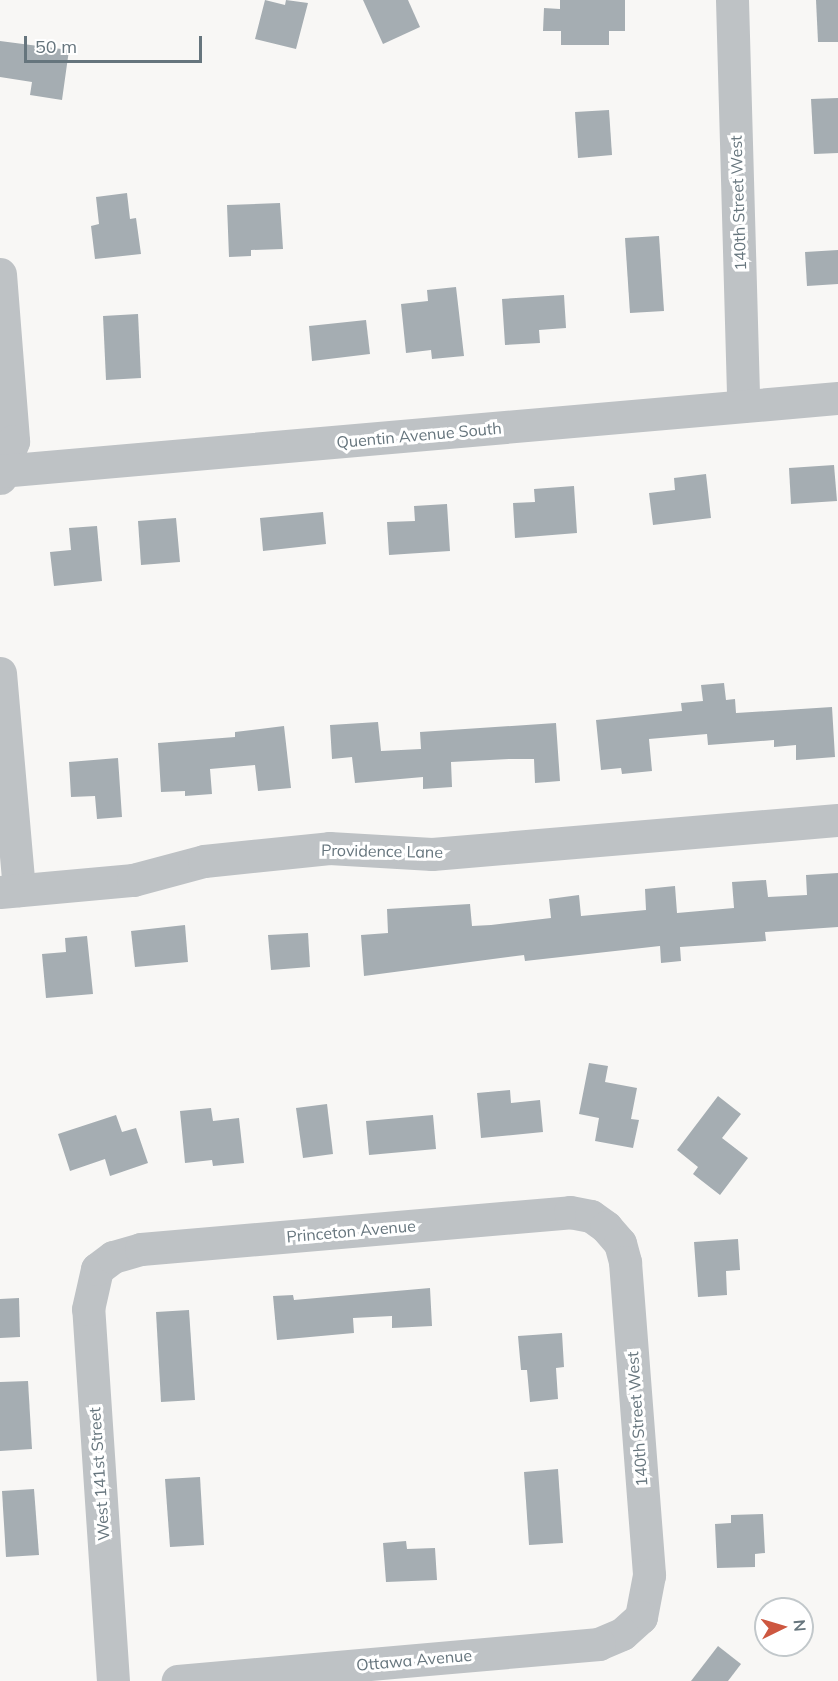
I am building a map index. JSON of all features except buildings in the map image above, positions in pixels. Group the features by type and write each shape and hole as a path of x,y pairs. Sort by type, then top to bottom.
{"street":[{"name":"140th Street West","path":"732,0 743,406"},
{"path":"0,274 13,441 1,473"},
{"name":"Quentin Avenue South","path":"1,473 838,398"},
{"path":"0,673 10,891"},
{"name":"Providence Lane","path":"10,891 133,880 204,861 329,848 432,854 838,820"},
{"name":"Princeton Avenue","path":"97,1269 113,1257 141,1249 570,1212 591,1216 606,1227"},
{"name":"140th Street West","path":"606,1227 620,1243 625,1262 649,1575 641,1617"},
{"name":"West 141st Street","path":"97,1269 87,1309 112,1681"},
{"name":"Ottawa Avenue","path":"178,1681 599,1644 622,1634 641,1617"}]}
